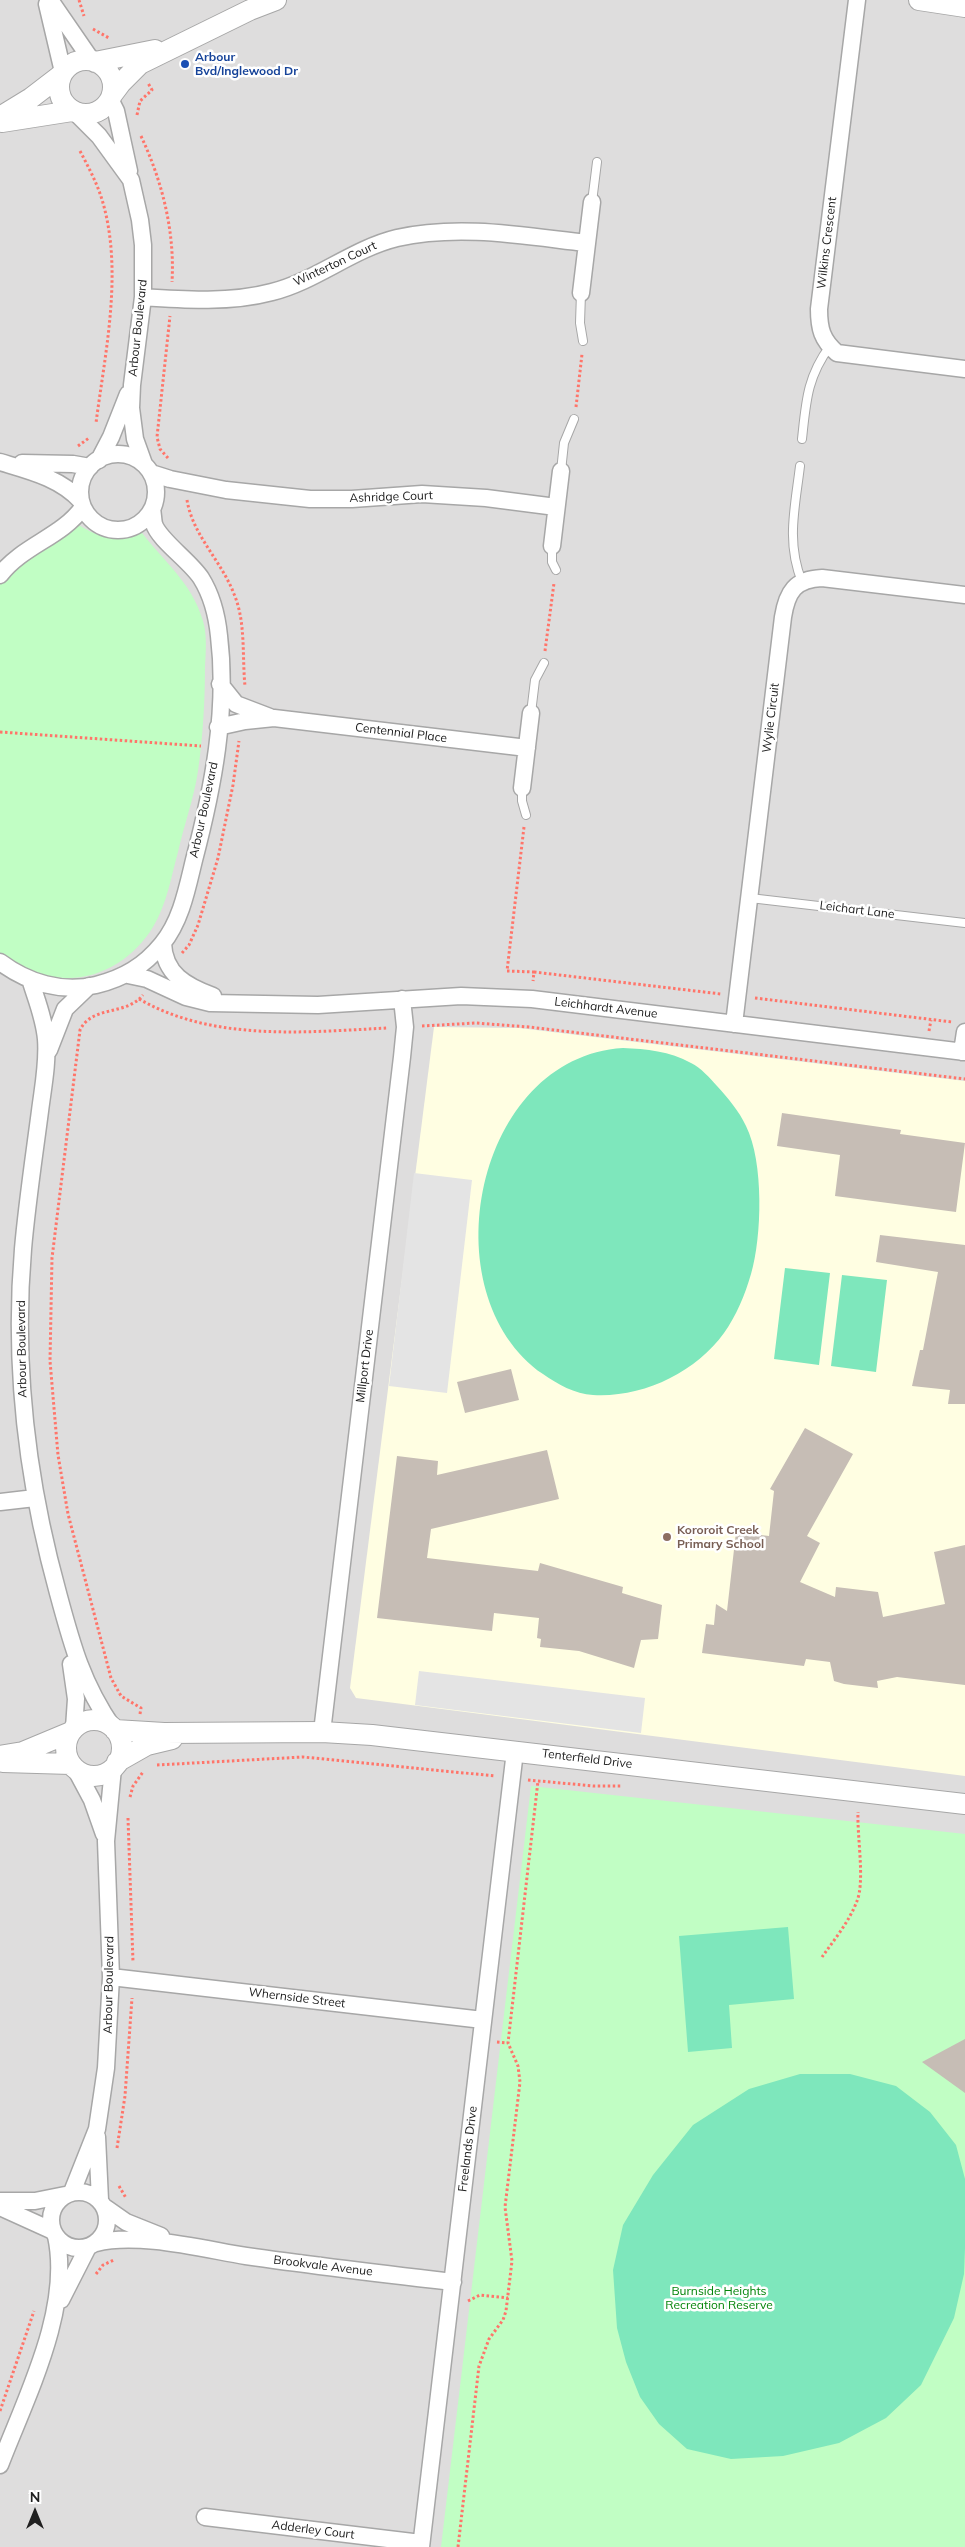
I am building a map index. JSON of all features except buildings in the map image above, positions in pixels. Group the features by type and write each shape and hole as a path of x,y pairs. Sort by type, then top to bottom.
{"street":[{"path":"48,0 94,61 108,72 112,79 111,97 116,111 131,180"},
{"path":"48,0 62,74 58,83 61,98 74,112"},
{"path":"0,123 74,112 84,115 100,111 121,83 140,64 174,46 276,0"},
{"name":"Wilkins Crescent","path":"830,346 819,329 819,309 857,0"},
{"path":"919,0 965,7"},
{"path":"0,117 31,98 76,62 94,61 174,46"},
{"name":"Arbour Boulevard","path":"74,112 99,136 131,180 143,245 143,297 132,385"},
{"path":"582,293 592,202"},
{"name":"Winterton Court","path":"143,297 220,299 272,292 358,251 398,238 425,234 464,231 586,243"},
{"path":"830,346 837,353 851,356 965,369"},
{"path":"0,575 23,552 69,524 82,504 80,489 83,477 112,437 132,385"},
{"path":"132,385 133,425 156,492 154,506"},
{"path":"0,462 94,463 110,455 122,454 134,457 147,468 170,479 226,490"},
{"path":"0,462 60,483 70,489 96,523 117,530 138,525 154,506 158,496 167,492 226,490"},
{"path":"552,546 561,471"},
{"name":"Ashridge Court","path":"226,490 320,499 422,494 556,506"},
{"name":"Arbour Boulevard","path":"0,962 30,979 50,986 71,988 89,986 128,975 163,943 177,919 188,885 209,802 217,747 220,684 219,636 209,595 193,568 167,542 154,525 154,506"},
{"path":"802,582 811,578 822,578 965,595"},
{"name":"Wylie Circuit","path":"734,1024 785,601 789,593 802,582"},
{"path":"220,684 236,704 274,718"},
{"path":"522,788 531,713"},
{"path":"218,728 245,721 274,718"},
{"name":"Centennial Place","path":"274,718 527,748"},
{"path":"163,943 168,967 179,979 208,994 244,1003"},
{"path":"128,975 147,979 199,1001 244,1003"},
{"path":"30,979 43,1016 47,1054"},
{"path":"47,1054 65,1009 89,986"},
{"name":"Leichhardt Avenue","path":"244,1003 318,1005 461,996 532,999 964,1052"},
{"name":"Millport Drive","path":"322,1732 405,1027 402,999"},
{"path":"964,1052 965,1032"},
{"name":"Arbour Boulevard","path":"47,1054 21,1286 22,1392 35,1498 45,1546 71,1640"},
{"path":"0,1502 35,1498"},
{"path":"71,1640 90,1691 114,1729 121,1746 115,1765 106,1841"},
{"path":"71,1640 71,1665 76,1699 73,1730 66,1748 92,1800 106,1841"},
{"path":"0,1756 22,1752 89,1721 98,1721 114,1729"},
{"name":"Tenterfield Drive","path":"114,1729 208,1734 322,1732 372,1735 965,1804"},
{"name":"Tenterfield Drive","path":"115,1765 147,1745 208,1734"},
{"name":"Freelands Drive","path":"421,2545 515,1751"},
{"path":"0,1761 74,1767 91,1776 99,1775 115,1765"},
{"name":"Arbour Boulevard","path":"69,2194 96,2129 106,2068 111,1977 106,1841"},
{"name":"Whernside Street","path":"111,1977 483,2020"},
{"name":"Arbour Boulevard","path":"96,2129 103,2204"},
{"path":"0,2202 38,2201 69,2194 92,2194 103,2204 107,2227 92,2245 55,2311"},
{"path":"0,2464 46,2344 55,2311 61,2267 51,2221 52,2211 57,2202 69,2194"},
{"name":"Brookvale Avenue","path":"103,2204 126,2222 193,2248"},
{"path":"0,2207 55,2234 70,2246 92,2245"},
{"name":"Brookvale Avenue","path":"92,2245 111,2239 137,2239 453,2282"},
{"name":"Adderley Court","path":"206,2516 421,2545"}],"lane":[{"path":"592,202 597,162"},
{"path":"582,293 580,323 583,341"},
{"path":"802,440 811,378 817,363 830,346"},
{"path":"561,471 566,434 574,419"},
{"path":"800,466 792,540 794,563 802,582"},
{"path":"552,546 552,562 556,570"},
{"path":"531,713 535,680 544,663"},
{"path":"522,788 522,801 526,815"},
{"name":"Leichart Lane","path":"750,898 965,923"}],"path":[{"path":"78,0 87,23 103,36 114,40"},
{"path":"80,151 103,202 110,236 113,271 95,430"},
{"path":"574,419 583,341"},
{"path":"73,449 91,436"},
{"path":"544,663 556,570"},
{"path":"0,732 217,747"},
{"path":"526,815 507,971 534,972 529,1026"},
{"path":"139,999 175,1017 202,1024 231,1028 302,1031 405,1027 449,1023 529,1026 965,1079"},
{"path":"94,1014 80,1030 58,1203 52,1268 50,1361 58,1455 68,1514 111,1678 116,1687"},
{"path":"156,1765 304,1757 512,1778"},
{"path":"458,2547 479,2366 489,2339 503,2320 508,2298 512,2261 505,2207 520,2082 508,2044 538,1781"},
{"path":"822,1957 858,1900 860,1882 858,1812"},
{"path":"450,2301 463,2302 480,2295 508,2298"},
{"path":"0,2411 26,2342 36,2306"}],"shaded area":[{"path":"0,0 965,0 965,2547 0,2547"},
{"name":"Kororoit Creek Primary School","path":"434,1027 519,1028 965,1081 965,1776 356,1698 350,1688"},
{"path":"414,1173 472,1180 447,1393 389,1386"},
{"path":"419,1671 645,1698 641,1733 415,1705"}],"green space":[{"path":"77,524 94,533 107,536 121,535 139,529 176,572 192,595 198,607 205,631 203,718 196,781 168,890 162,909 153,927 146,938 127,957 105,970 92,975 57,978 31,972 0,954 0,584 13,568"},
{"path":"623,1048 666,1053 691,1063 708,1077 737,1110 752,1141 756,1159 759,1220 755,1258 743,1297 724,1333 712,1347 683,1371 666,1380 630,1392 612,1395 593,1395 573,1391 548,1378 507,1337 486,1291 479,1238 484,1184 502,1134 532,1091 572,1061"},
{"path":"785,1268 830,1273 819,1365 774,1359"},
{"path":"842,1275 887,1280 876,1372 831,1366"},
{"name":"Burnside Heights Recreation Reserve","path":"531,1786 965,1834 965,2547 441,2547"},
{"path":"788,1927 794,1999 729,2005 732,2048 688,2052 679,1936"},
{"path":"800,2074 850,2074 896,2086 930,2112 956,2145 965,2179 965,2248 964,2274 954,2318 921,2385 886,2418 839,2443 783,2456 731,2459 687,2449 659,2424 640,2397 626,2362 617,2328 613,2270 623,2225 653,2175 693,2125 749,2089"}],"place":[{"name":"Arbour Bvd/Inglewood Dr","path":"185,64"},
{"name":"Kororoit Creek Primary School","path":"667,1537"}]}
